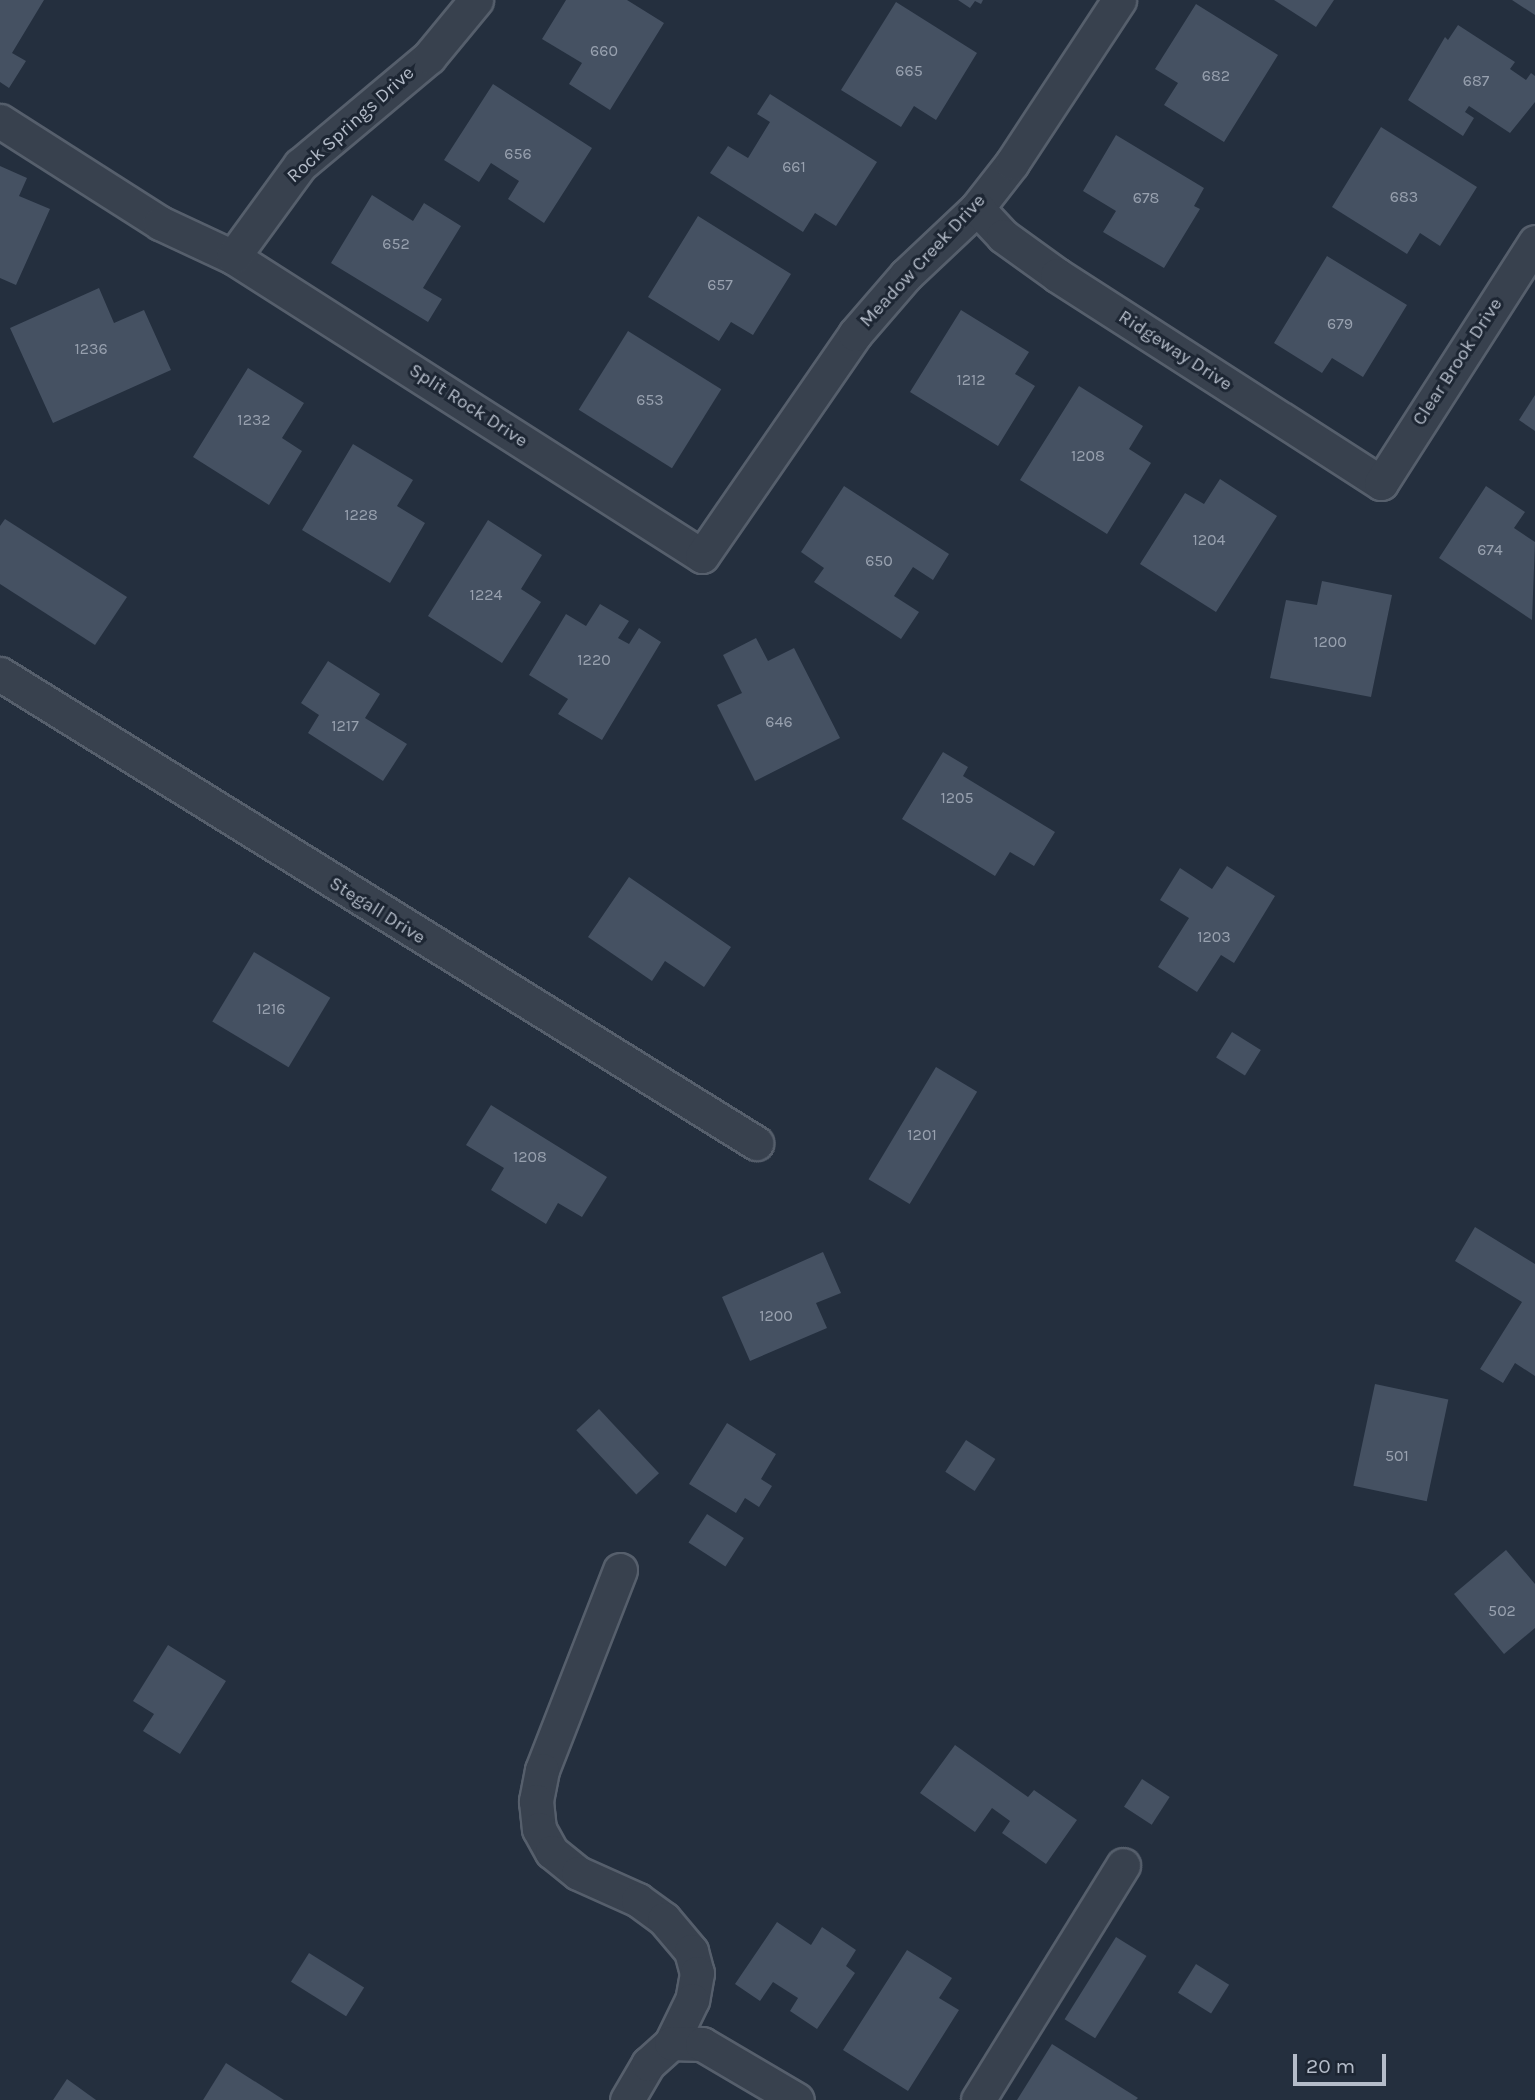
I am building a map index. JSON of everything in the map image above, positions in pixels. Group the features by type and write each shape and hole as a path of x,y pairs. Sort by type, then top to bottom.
{"street":[{"name":"Rock Springs Drive","path":"233,257 300,165 429,57 476,0"},
{"name":"Meadow Creek Drive","path":"702,556 855,334 906,275 977,208 1034,133 1119,0"},
{"name":"Split Rock Drive","path":"0,121 160,223 233,257 702,556"},
{"name":"Ridgeway Drive","path":"977,208 1003,236 1056,275 1381,483"},
{"name":"Clear Brook Drive","path":"1381,483 1535,242"},
{"name":"Stegall Drive","path":"0,674 756,1143"},
{"path":"620,1570 566,1701 536,1801 539,1829 552,1852 578,1873 638,1900 664,1919 691,1951 697,1973 692,2000 671,2043 648,2063 626,2100"},
{"path":"978,2100 1123,1865"},
{"path":"671,2043 702,2044 797,2100"}],"building":[{"path":"0,0 44,0 12,53 26,61 9,88 0,82"},
{"path":"566,0 627,0 664,23 610,110 569,84 582,63 542,39"},
{"path":"958,0 983,0 981,4 975,1 970,8"},
{"path":"1274,0 1334,0 1316,27"},
{"path":"1512,0 1535,0 1535,15"},
{"path":"896,2 977,53 936,120 914,106 901,127 841,90"},
{"path":"1196,4 1278,55 1224,142 1164,105 1178,83 1155,69"},
{"path":"1458,25 1515,62 1510,69 1526,80 1531,73 1535,76 1535,102 1510,133 1469,106 1465,112 1474,118 1463,136 1408,100 1445,37 1448,40"},
{"path":"493,84 592,148 544,223 508,199 519,181 491,163 479,182 444,160"},
{"path":"770,94 877,162 836,226 815,213 803,232 710,173 728,146 748,158 770,122 757,114"},
{"path":"1381,127 1477,187 1440,246 1420,233 1407,254 1332,207"},
{"path":"1116,135 1204,188 1194,206 1200,209 1164,268 1103,232 1116,211 1083,191"},
{"path":"0,166 27,178 19,196 50,209 16,285 0,278"},
{"path":"372,195 413,221 424,203 461,226 423,288 442,299 428,322 331,263"},
{"path":"698,216 791,274 753,335 731,322 719,341 648,297"},
{"path":"1327,256 1407,305 1363,377 1332,358 1322,373 1274,343"},
{"path":"99,288 114,323 144,310 171,370 53,423 10,328"},
{"path":"961,310 1029,352 1015,374 1035,386 998,446 910,392"},
{"path":"628,331 721,389 672,468 579,410"},
{"path":"248,368 304,403 282,438 302,451 269,505 193,457"},
{"path":"1079,386 1143,426 1129,449 1151,463 1107,534 1020,480"},
{"path":"1535,395 1535,431 1519,420"},
{"path":"353,444 413,480 397,506 425,523 390,583 302,530"},
{"path":"1220,479 1277,516 1216,612 1140,564 1185,493 1204,504"},
{"path":"844,486 949,554 933,580 913,567 894,596 919,612 901,639 814,582 824,568 801,552"},
{"path":"1486,486 1525,512 1514,528 1535,542 1532,620 1439,558"},
{"path":"5,519 127,597 95,645 0,584 0,526"},
{"path":"488,520 542,555 521,589 541,602 502,663 428,616"},
{"path":"1322,581 1392,595 1371,697 1270,678 1286,600 1317,605"},
{"path":"600,604 629,621 618,638 629,644 639,628 661,642 602,740 558,714 568,699 529,675 566,614 586,626"},
{"path":"756,638 768,661 794,648 840,738 755,781 717,705 742,693 723,655"},
{"path":"328,661 380,694 365,718 407,744 383,781 308,733 319,715 301,703"},
{"path":"943,752 968,767 963,776 1055,832 1034,866 1010,852 995,876 902,819"},
{"path":"1227,866 1275,896 1234,963 1221,955 1197,992 1158,967 1189,918 1160,900 1180,868 1212,889"},
{"path":"629,877 731,947 704,987 665,961 652,981 588,937"},
{"path":"254,952 330,998 289,1067 212,1021"},
{"path":"1232,1032 1261,1050 1245,1075 1216,1057"},
{"path":"936,1067 977,1092 910,1204 869,1179"},
{"path":"491,1105 607,1177 582,1217 558,1203 546,1224 491,1190 504,1168 466,1145"},
{"path":"1475,1227 1535,1264 1535,1376 1515,1363 1503,1383 1480,1369 1522,1302 1455,1261"},
{"path":"823,1252 841,1293 816,1303 827,1328 750,1361 722,1297"},
{"path":"1375,1384 1448,1400 1427,1501 1353,1486"},
{"path":"599,1409 659,1473 636,1495 576,1430"},
{"path":"727,1423 776,1454 761,1479 772,1486 759,1507 745,1498 736,1513 689,1484"},
{"path":"966,1440 995,1459 975,1491 945,1472"},
{"path":"707,1514 744,1538 725,1566 688,1543"},
{"path":"1506,1550 1535,1584 1535,1628 1504,1654 1454,1594"},
{"path":"168,1645 226,1681 180,1754 143,1731 154,1714 133,1701"},
{"path":"955,1745 1028,1797 1034,1790 1077,1820 1046,1864 1002,1833 1010,1821 992,1808 975,1832 920,1793"},
{"path":"1142,1779 1170,1797 1152,1825 1124,1807"},
{"path":"777,1922 811,1945 822,1927 856,1950 846,1966 855,1973 817,2029 790,2011 798,1998 773,1982 760,2001 735,1984"},
{"path":"1116,1937 1147,1956 1095,2038 1065,2019"},
{"path":"907,1950 952,1978 939,1998 959,2010 908,2091 843,2050"},
{"path":"309,1953 364,1987 346,2016 291,1982"},
{"path":"1196,1964 1229,1985 1211,2014 1178,1993"},
{"path":"1052,2044 1138,2098 1017,2100"},
{"path":"226,2063 284,2100 203,2100"},
{"path":"67,2079 96,2100 53,2100"}]}
